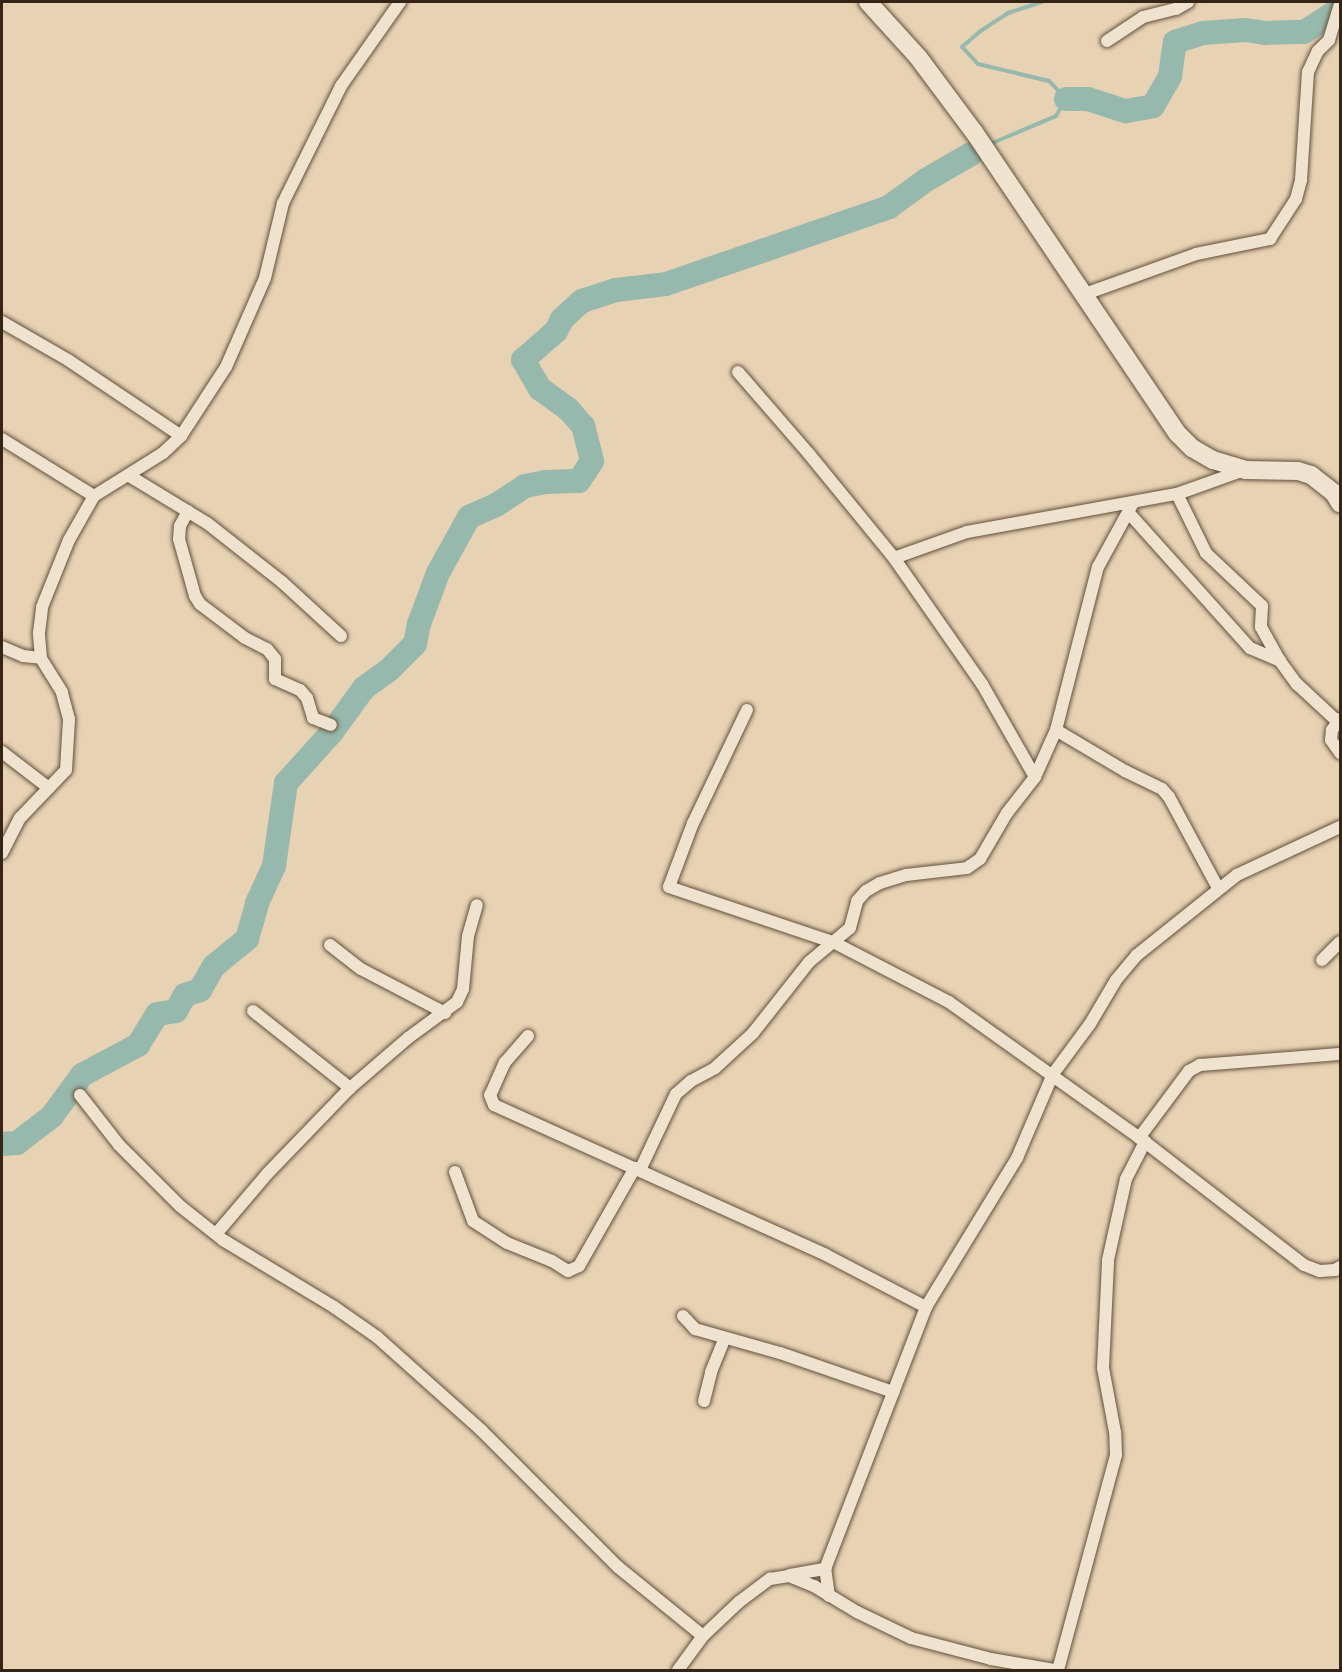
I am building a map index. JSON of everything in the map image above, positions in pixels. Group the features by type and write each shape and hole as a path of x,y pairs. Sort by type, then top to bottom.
{"street":[{"path":"2,853 20,818 66,770 69,719 62,692 40,658 39,633 42,607 69,540 94,496 163,453 181,436 226,368 265,278 283,203 341,86 399,2"},
{"path":"868,2 918,57 974,132 1178,434 1192,448 1213,460 1245,470 1298,471 1311,475 1334,493 1341,503"},
{"path":"1107,41 1143,17 1176,9 1188,2"},
{"path":"1085,294 1196,254 1261,243 1270,239 1278,231 1296,199 1301,180 1308,72 1318,51 1329,40 1341,5"},
{"path":"2,322 68,360 181,436"},
{"path":"738,372 894,558 982,684 1035,777"},
{"path":"2,439 94,496"},
{"path":"894,558 967,532 1131,507 1177,494 1245,470"},
{"path":"128,475 207,523 282,582 341,636"},
{"path":"1177,494 1206,553 1262,606 1261,627 1280,661 1297,684 1339,721 1332,730 1331,740 1341,753"},
{"path":"1131,507 1242,640 1250,648 1280,661"},
{"path":"455,1172 473,1221 507,1242 552,1261 568,1271 579,1266 637,1169 676,1094 692,1081 715,1068 753,1033 809,962 835,943 850,928 857,901 866,891 880,883 906,875 967,868 975,864 1007,813 1035,777 1056,729 1098,567 1131,507"},
{"path":"188,512 180,526 179,539 195,596 200,604 244,638 267,649 275,659 275,679 300,690 307,698 313,718 331,725"},
{"path":"2,647 40,658"},
{"path":"747,710 693,823 669,887 835,943 949,1002 1053,1074 1304,1265 1320,1270 1335,1270 1341,1267"},
{"path":"1056,729 1125,771 1162,789 1169,797 1218,888"},
{"path":"2,752 49,788"},
{"path":"829,1596 825,1569 926,1307 1017,1158 1053,1074 1090,1024 1116,980 1137,955 1237,874 1341,827"},
{"path":"216,1234 267,1174 350,1088 408,1038 457,1002 463,989 468,936 477,905"},
{"path":"1322,960 1341,942"},
{"path":"330,945 361,969 445,1013"},
{"path":"253,1011 350,1088"},
{"path":"528,1036 505,1062 490,1095 490,1101 537,1125 826,1255 926,1307"},
{"path":"789,1576 814,1586 857,1612 911,1638 991,1659 1056,1671 1116,1455 1115,1432 1102,1368 1108,1260 1126,1179 1142,1140 1189,1071 1200,1065 1341,1054"},
{"path":"80,1095 119,1145 180,1206 216,1234 377,1337 481,1430 618,1567 703,1636"},
{"path":"683,1316 695,1329 780,1353 892,1392"},
{"path":"704,1401 711,1372 725,1338"},
{"path":"678,1671 703,1636 739,1602 770,1579 825,1569"}],"waterway":[{"path":"990,144 1056,116 1066,99 1049,81 978,64 962,47 979,32 1008,13 1042,2"},
{"path":"1066,99 1088,99 1126,111 1153,106 1170,76 1175,42 1203,33 1246,30 1266,33 1304,32 1340,9"},
{"path":"971,154 980,148"},
{"path":"2,1144 17,1143 52,1116 82,1075 138,1045 157,1014 176,1011 185,995 200,990 214,966 247,939 257,903 274,866 286,783 332,732 364,688 390,669 415,644 419,624 438,573 469,517 496,505 525,486 546,482 579,481 592,461 583,426 568,409 540,389 523,360 556,331 562,319 582,301 616,290 666,284 889,207 926,180 971,154"}]}
